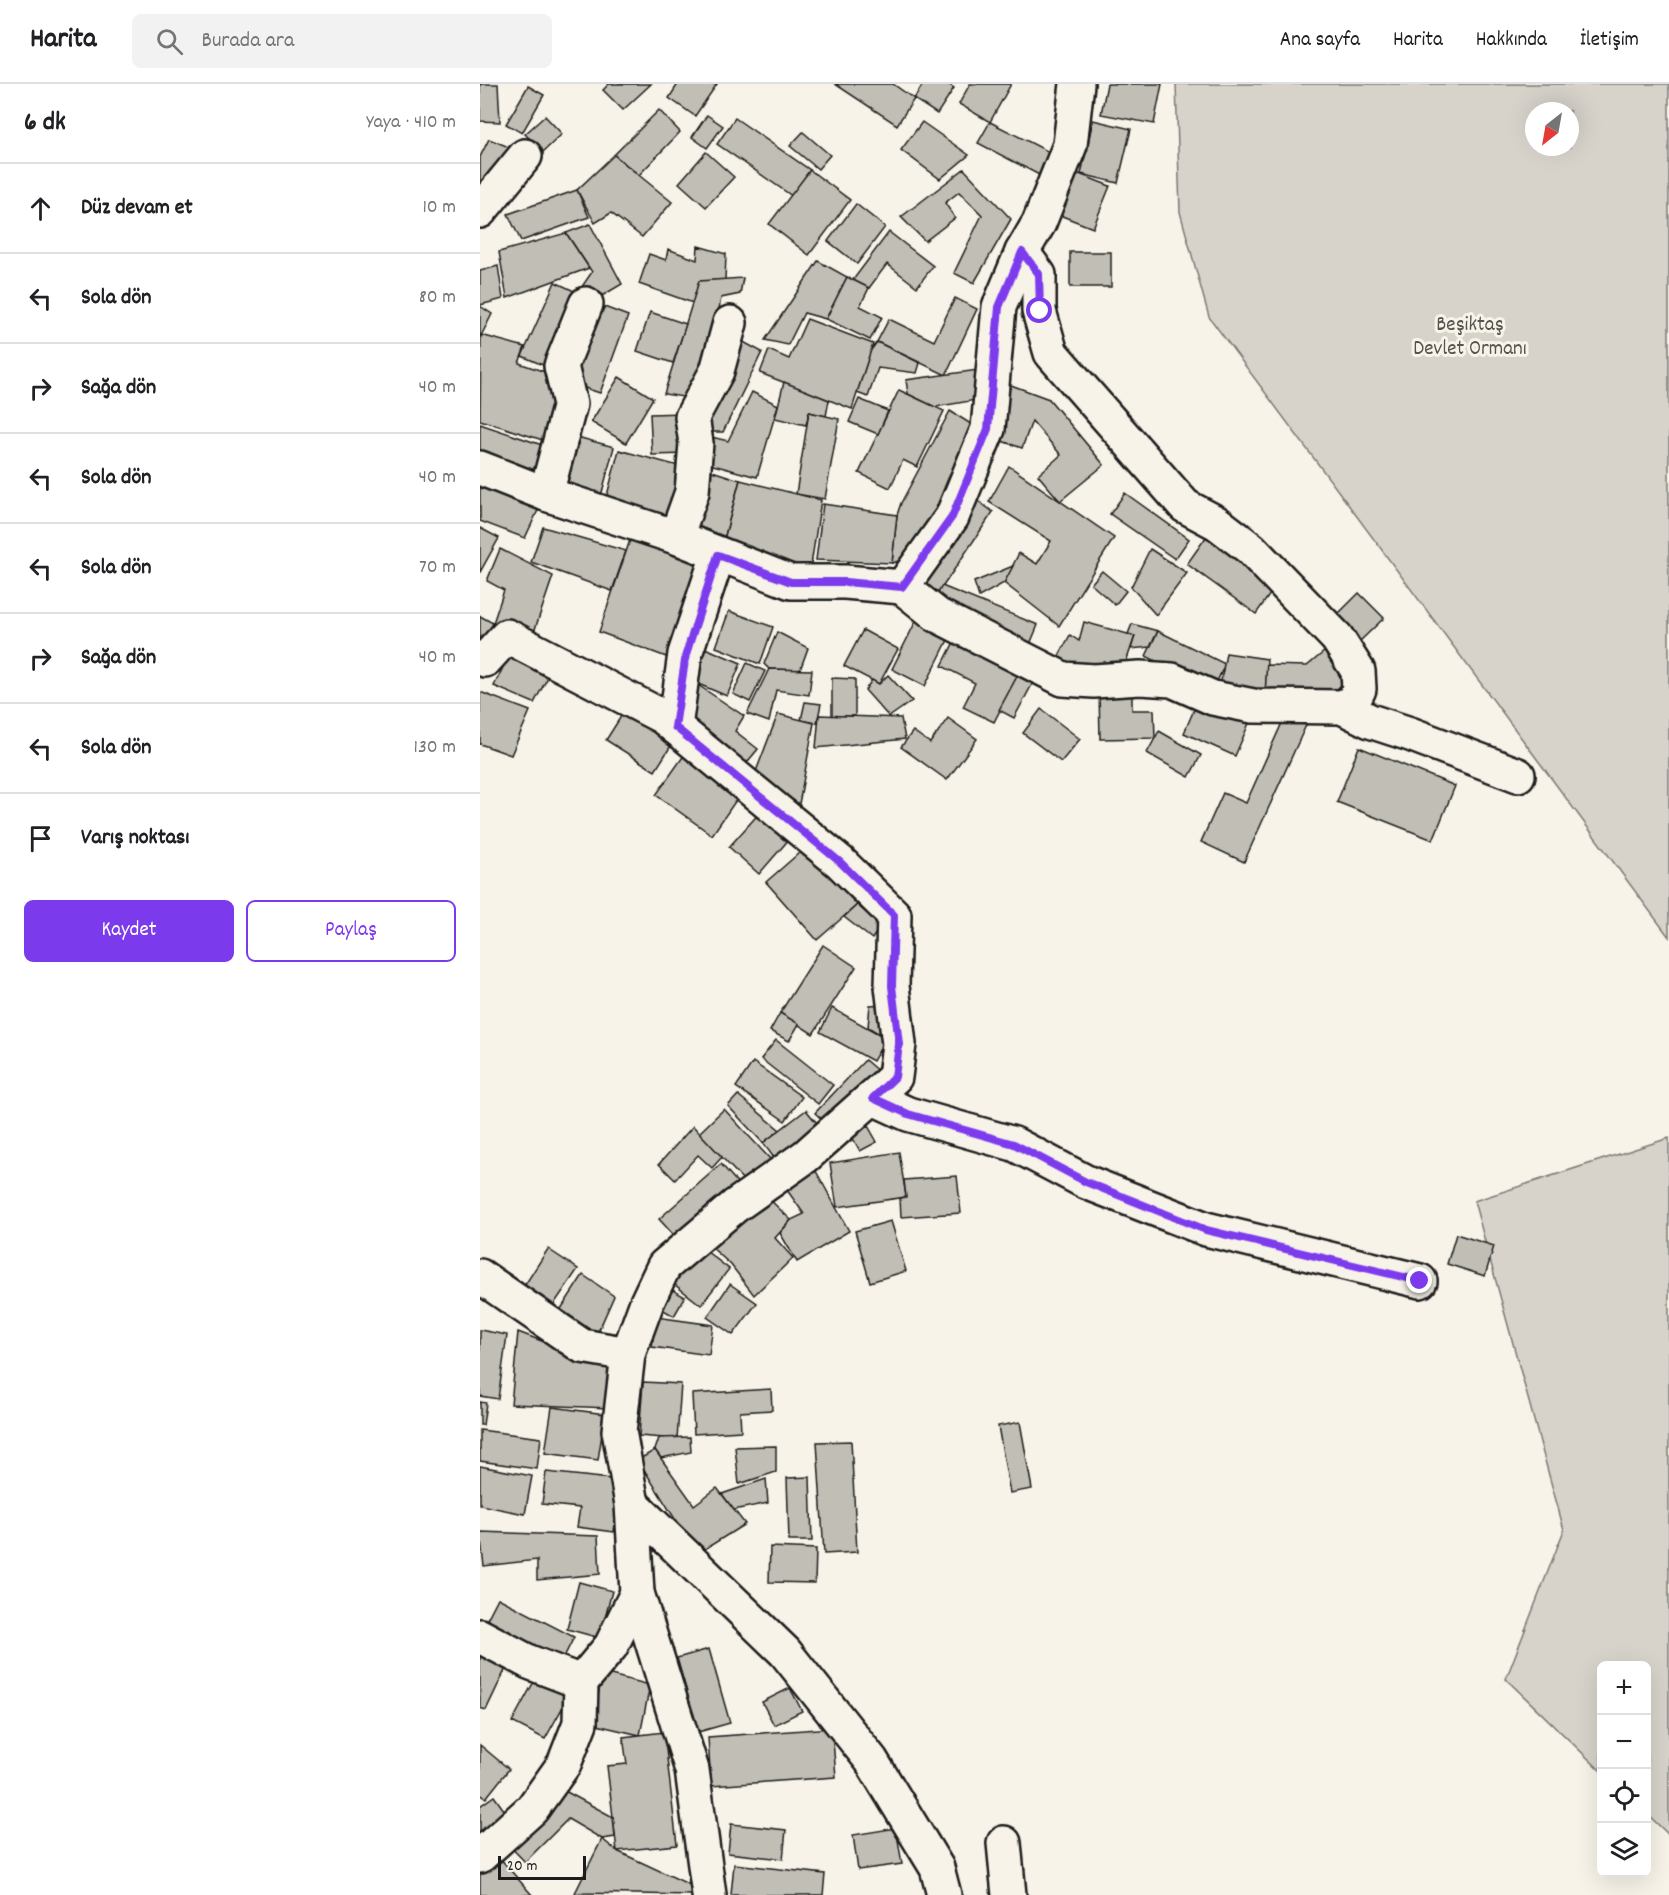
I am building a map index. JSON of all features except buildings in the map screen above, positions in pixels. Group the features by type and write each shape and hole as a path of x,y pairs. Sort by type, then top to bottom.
{"street":[{"path":"902,587 952,517 988,429 999,307 1022,252 1039,223 1070,145 1077,84"},
{"path":"480,211 525,156"},
{"path":"1022,252 1039,274 1040,311 1051,353 1185,506 1217,524 1251,549 1337,638 1358,671 1359,688 1353,702 1342,707"},
{"path":"546,494 570,404 561,366 586,304"},
{"path":"676,537 692,492 696,443 692,417 717,371 730,323"},
{"path":"480,468 546,494 676,537 791,582 845,582 902,587 937,615 1063,679 1172,680 1213,698 1253,706 1301,704 1342,707 1370,722 1410,734 1518,775"},
{"path":"675,727 686,654 718,555"},
{"path":"480,658 485,660 507,636 558,661 675,727 840,862 894,915 892,986 899,1044 895,1077 806,1156 735,1206 664,1266 628,1354 618,1431 632,1504 637,1593 692,1770 710,1895"},
{"path":"873,1098 908,1114 1014,1144 1086,1182 1206,1230 1420,1281"},
{"path":"480,1276 582,1346 628,1354"},
{"path":"632,1504 785,1652 814,1688 871,1760 937,1868 944,1895"},
{"path":"480,1856 532,1809 564,1764 580,1723 581,1682 610,1646 637,1593"},
{"path":"480,1636 529,1662 581,1682"},
{"path":"1004,1843 1009,1895"}],"green space":[{"name":"Beşiktaş Devlet Ormanı","path":"1176,84 1669,84 1669,937 1209,317 1180,212"},
{"path":"1669,1138 1669,1835 1651,1818 1651,1661 1597,1661 1597,1767 1506,1679 1564,1530 1474,1201"}],"route":[{"path":"1040,311 1039,274 1022,252 999,307 988,429 952,517 902,587 845,582 791,582 718,555 686,654 675,727 840,862 894,915 892,986 899,1044 895,1077 873,1098 908,1114 1014,1144 1086,1182 1206,1230 1420,1281"}]}
